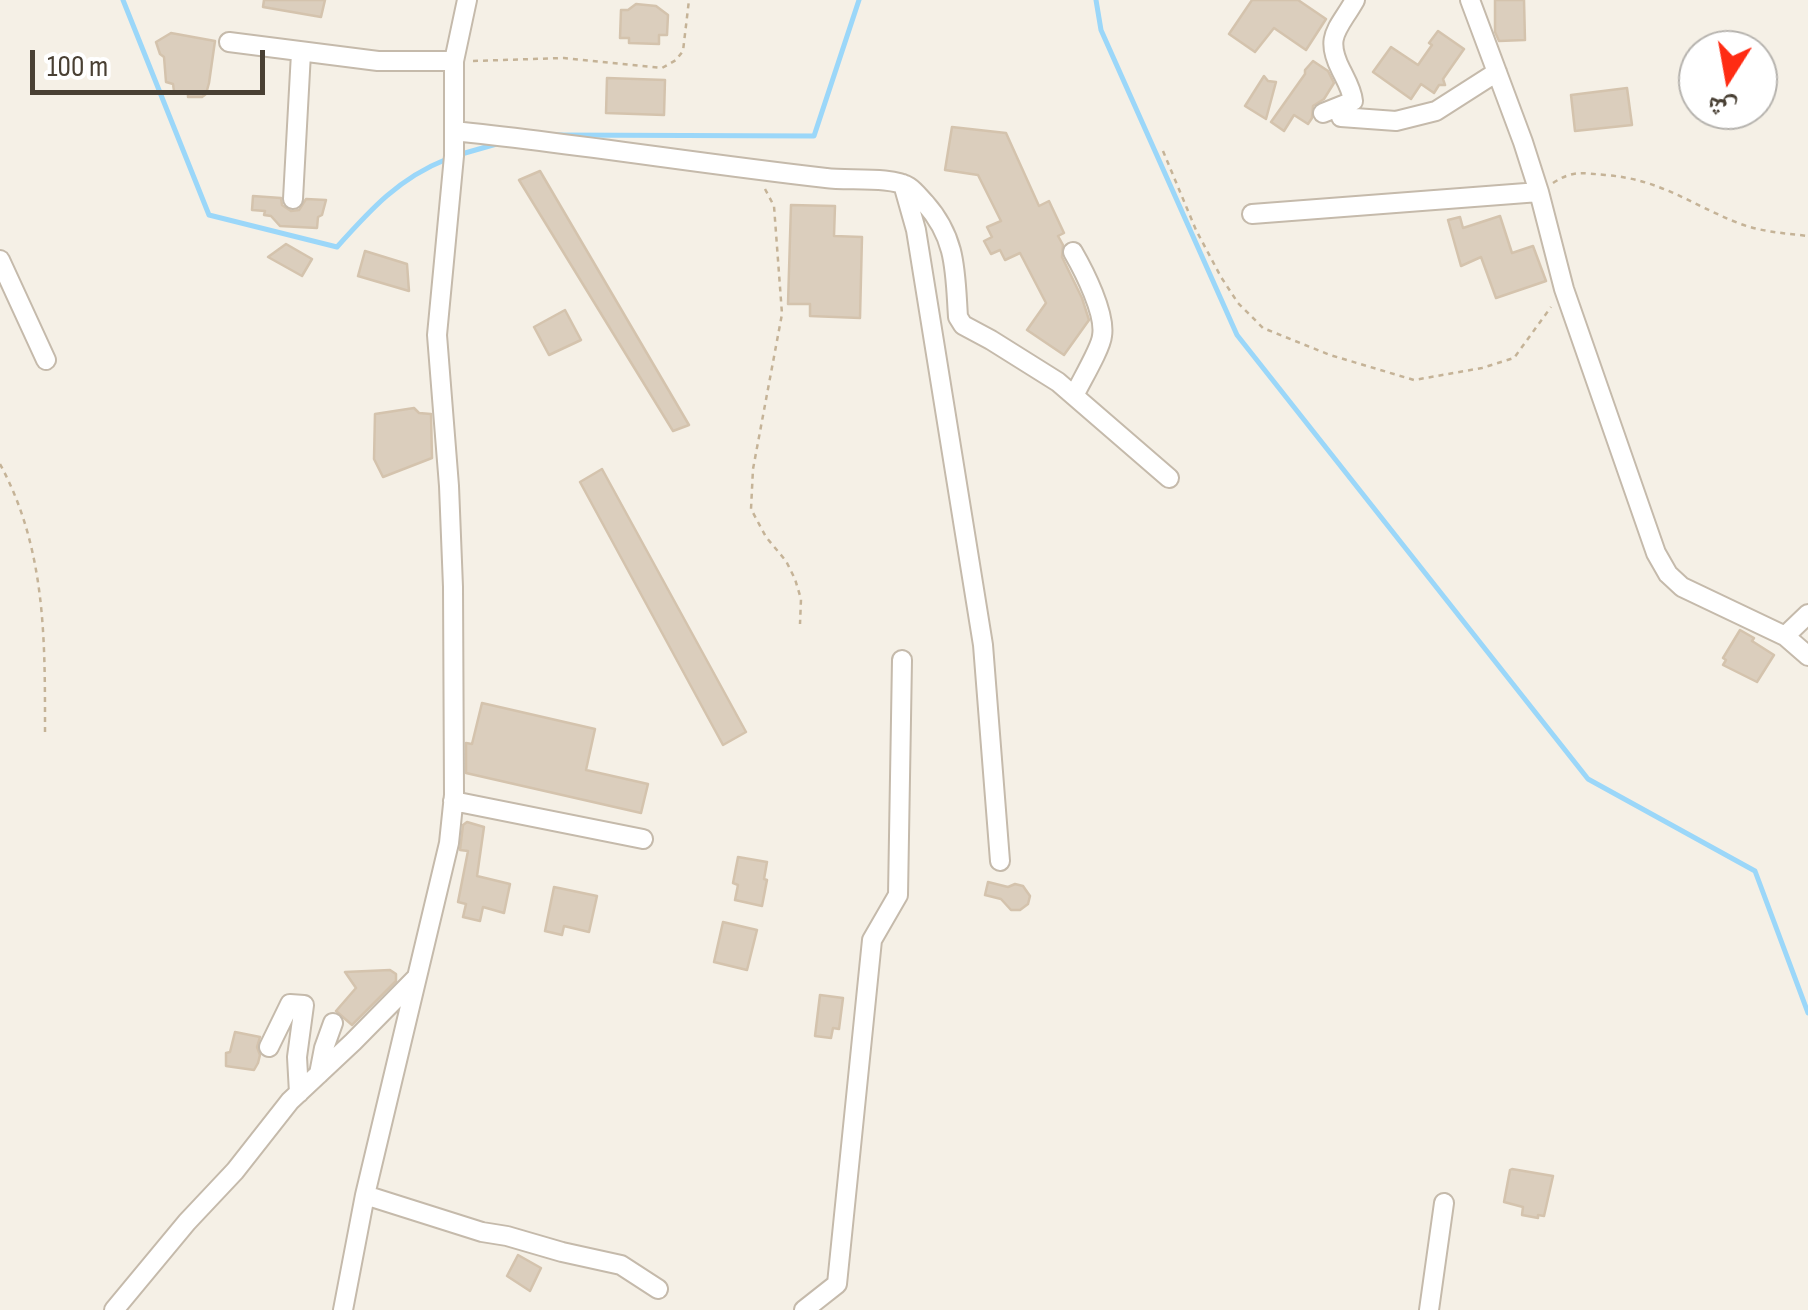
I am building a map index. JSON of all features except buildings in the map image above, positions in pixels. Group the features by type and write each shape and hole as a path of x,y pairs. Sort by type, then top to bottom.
{"street":[{"path":"344,1310 365,1195 448,843 453,801 453,587 437,335 452,178 454,61 467,0"},
{"path":"1355,0 1332,43 1353,101 1332,115 1396,121 1436,111 1498,72"},
{"path":"1470,0 1539,192 1564,289 1648,534 1668,574 1682,587 1785,636 1808,656"},
{"path":"229,42 378,61 454,61"},
{"path":"293,199 301,53"},
{"path":"454,137 566,143 706,165 903,184 929,208 946,233 962,325 1058,382 1169,478"},
{"path":"903,184 916,230 983,645 1000,861"},
{"path":"1252,214 1539,192"},
{"path":"1073,252 1089,278 1103,336 1074,396"},
{"path":"0,260 46,360"},
{"path":"1785,636 1808,614"},
{"path":"804,1310 837,1284 872,940 898,895 902,660"},
{"path":"453,801 642,839"},
{"path":"114,1310 235,1171 290,1101 418,976"},
{"path":"269,1047 290,1004 304,1005 296,1057 298,1093"},
{"path":"318,1074 333,1023"},
{"path":"365,1195 482,1232 621,1265 658,1289"},
{"path":"1429,1310 1444,1204"}],"path":[{"path":"454,61 564,58 662,68 682,51 689,0"},
{"path":"1164,151 1196,230 1238,303 1263,328 1330,355 1414,380 1482,368 1514,358 1564,289"},
{"path":"754,170 774,206 782,314 753,469 751,509 795,579 801,599 800,624"},
{"path":"1539,192 1570,172 1631,177 1669,189 1738,223 1764,231 1808,236"},
{"path":"0,464 33,548 45,634 45,733"}],"waterway":[{"path":"123,0 209,215 337,247 400,185 447,159"},
{"path":"555,135 814,136 859,0"},
{"path":"1096,0 1101,30 1237,335 1588,779 1755,871 1808,1013"},
{"path":"458,155 500,143"}]}
